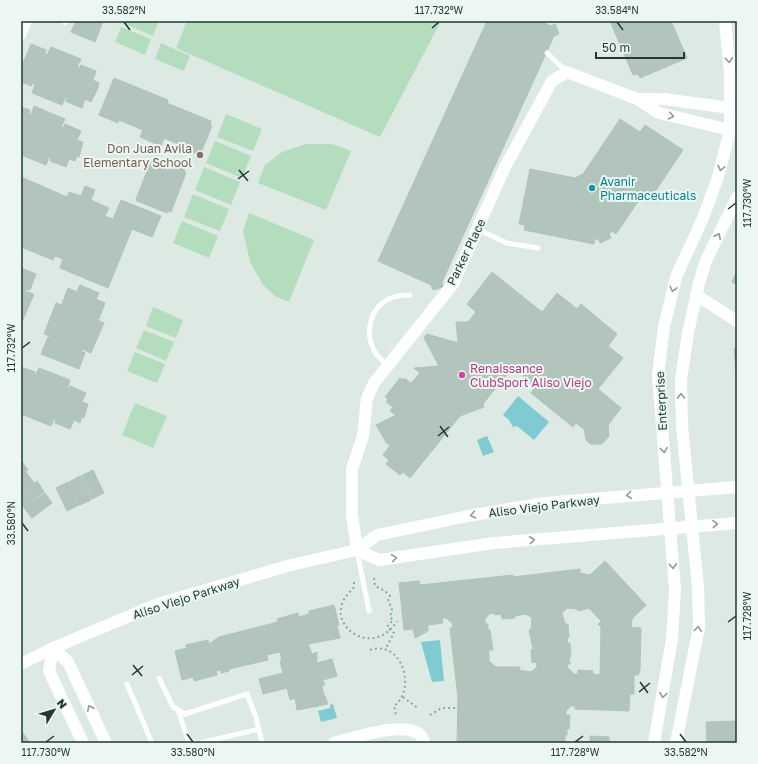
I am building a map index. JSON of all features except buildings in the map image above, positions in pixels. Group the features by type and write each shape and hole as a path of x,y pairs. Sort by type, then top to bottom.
{"main road":[{"name":"Enterprise","path":"654,743 672,639 675,590 658,375 664,328 676,277 703,218 734,130 734,108 725,21"},
{"path":"567,72 637,99 659,113 734,130"},
{"name":"Parker Place","path":"357,550 352,514 352,469 363,436 367,398 374,383 453,284 504,169 552,82 567,72"},
{"path":"637,99 664,99 734,108"},
{"name":"Enterprise","path":"676,743 699,627 698,587 693,526 682,426 681,380 688,333 705,263 737,198"},
{"path":"696,295 737,321"},
{"name":"Aliso Viejo Parkway","path":"21,664 53,648 158,604 291,565 357,550 377,535 473,515 545,503 737,487"},
{"path":"357,550 379,560 494,543 670,527 737,523"},
{"path":"53,648 49,671 83,743"},
{"path":"53,648 68,662 106,743"},
{"path":"334,743 403,728 417,731 423,737 424,743"}],"street":[{"path":"21,33 27,21"}],"lane":[{"path":"547,53 567,72"},
{"path":"477,230 507,243 538,248"},
{"path":"388,365 378,356 374,349 369,330 371,319 376,309 386,300 398,296 410,295"},
{"path":"357,550 369,611"},
{"path":"159,678 173,707 185,714 247,694 262,743"},
{"path":"127,684 152,743"},
{"path":"178,710 188,740 195,743 259,730"}],"path":[{"path":"374,578 376,586 390,596 388,599 392,610 390,617 393,620 387,627 394,633 386,648"},
{"path":"354,582 354,587 342,603 342,617 347,628 356,635 366,639 376,638 391,631 397,621"},
{"path":"370,650 378,647 386,648 395,654 403,666 406,681 403,697 394,706 396,715"},
{"path":"403,697 419,709"},
{"path":"430,715 442,708 458,708"}],"green space":[{"path":"124,21 159,21 153,36 123,23"},
{"path":"187,21 441,21 380,137 176,48"},
{"path":"121,27 151,39 145,55 115,42"},
{"path":"161,43 190,56 184,71 155,59"},
{"path":"226,114 262,129 253,151 217,137"},
{"path":"215,141 251,156 242,178 206,163"},
{"path":"306,144 332,144 351,151 326,210 258,183 265,165 282,152"},
{"path":"204,167 240,182 231,205 195,190"},
{"path":"193,194 229,209 220,231 184,217"},
{"path":"249,213 314,240 289,302 275,296 263,285 250,262 243,231"},
{"path":"182,221 218,236 209,258 173,243"},
{"path":"153,307 183,320 176,338 146,326"},
{"path":"144,330 174,342 166,361 136,348"},
{"path":"135,352 165,364 157,383 127,371"},
{"path":"135,403 167,416 153,448 122,435"}],"water":[{"path":"518,396 549,422 534,440 517,426 513,427 509,420 503,415"},
{"path":"487,436 494,452 483,456 477,440"},
{"path":"440,640 444,681 432,682 421,642"},
{"path":"333,704 337,718 321,722 318,711 330,708 330,705"}],"place":[{"name":"Don Juan Avila Elementary School","path":"200,155"},
{"name":"Avanir Pharmaceuticals","path":"592,188"},
{"name":"Renaissance ClubSport Aliso Viejo","path":"462,375"}]}
